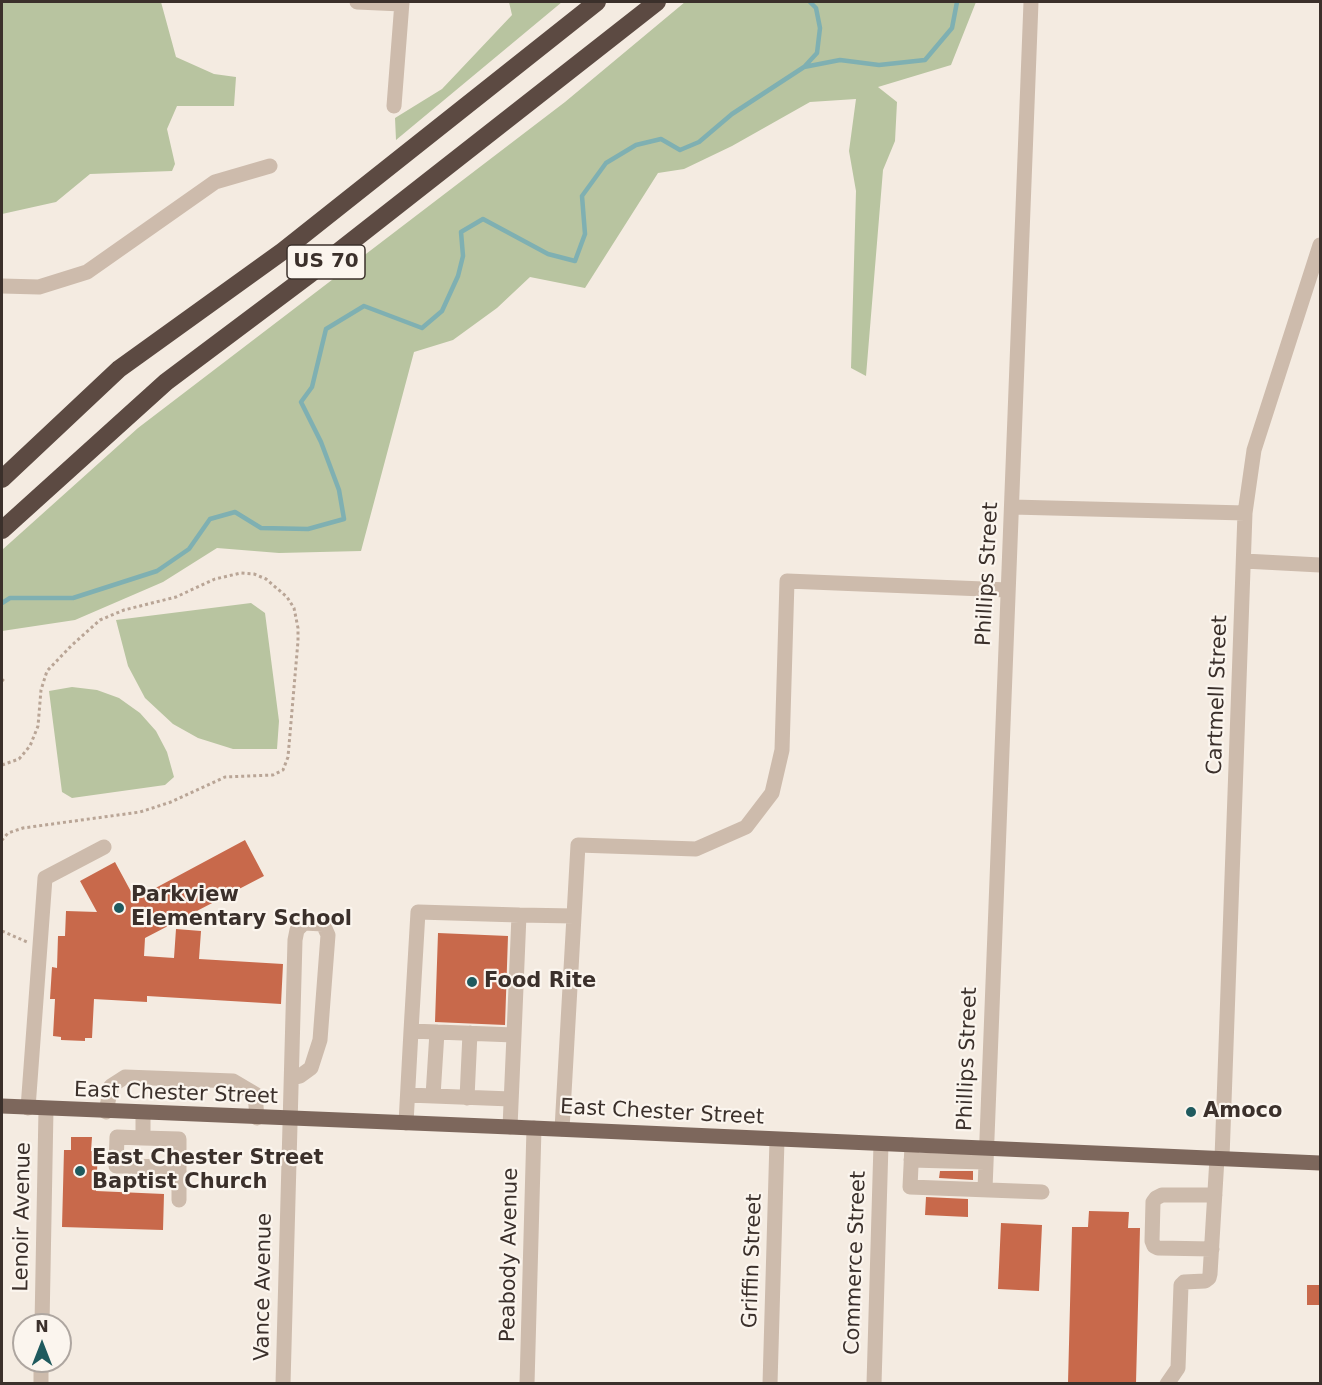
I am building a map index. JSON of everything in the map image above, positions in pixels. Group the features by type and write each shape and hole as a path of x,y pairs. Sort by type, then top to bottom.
{"highway":[{"name":"US 70","path":"2,479 119,369 283,251 597,2"},
{"name":"US 70","path":"2,530 166,382 310,274 657,2"}],"main road":[{"name":"East Chester Street","path":"2,1106 257,1118 510,1126 880,1144 912,1152 1220,1158 1320,1163"}],"street":[{"path":"357,2 402,3 394,106"},
{"name":"Phillips Street","path":"985,1189 1031,2"},
{"path":"2,286 39,287 87,272 215,182 270,166"},
{"name":"Cartmell Street","path":"1167,1383 1178,1368 1181,1285 1184,1282 1205,1281 1209,1278 1212,1249 1220,1158 1245,513 1254,450 1319,255"},
{"path":"1012,507 1245,513"},
{"path":"1244,561 1320,565"},
{"path":"562,1129 578,845 696,849 746,827 772,793 782,750 787,581 1008,590"},
{"path":"28,1108 45,878 104,847"},
{"path":"406,1123 418,912 574,916"},
{"path":"510,1126 519,915"},
{"name":"Vance Avenue","path":"283,1383 295,940 297,930 304,923 323,924 328,935 320,1040 311,1068 300,1076 292,1078"},
{"path":"411,1031 513,1035"},
{"path":"433,1096 437,1032"},
{"path":"467,1098 471,1033"},
{"path":"106,1112 111,1086 125,1077 233,1081 255,1094 257,1118"},
{"path":"408,1095 512,1100"},
{"name":"Lenoir Avenue","path":"42,1313 46,1109"},
{"path":"143,1113 143,1138"},
{"path":"179,1114 179,1200"},
{"name":"Peabody Avenue","path":"527,1383 534,1128"},
{"path":"179,1139 117,1137 116,1166 179,1167"},
{"name":"Griffin Street","path":"770,1383 777,1140"},
{"name":"Commerce Street","path":"874,1383 880,1144"},
{"path":"912,1152 910,1187 1042,1192"},
{"path":"1212,1249 1154,1246 1152,1241 1153,1202 1162,1195 1215,1196"}],"path":[{"path":"2,765 19,759 30,746 38,726 41,690 47,671 100,621 124,610 176,597 215,579 241,573 254,574 267,579 287,597 294,608 298,641 288,757 283,770 273,775 225,777 171,802 140,812 23,828 8,833 2,840"},
{"path":"2,930 15,938 40,946"}],"green space":[{"path":"2,2 161,2 176,57 214,74 236,77 234,106 177,106 167,129 175,164 172,171 90,174 56,202 2,214"},
{"path":"509,2 562,2 396,140 395,118 442,89 512,15"},
{"path":"685,2 976,2 951,65 878,87 897,102 895,141 883,170 866,376 851,368 856,191 849,151 856,99 810,102 732,146 684,169 658,173 585,288 530,277 497,308 453,340 414,352 361,551 279,553 217,548 163,582 75,620 2,631 2,550 138,428 565,102"},
{"path":"251,603 265,613 279,721 277,749 233,749 198,738 173,724 145,698 128,666 116,620"},
{"path":"72,687 97,690 119,698 140,713 156,731 167,752 174,777 165,785 72,798 62,792 49,691"}],"building":[{"path":"245,840 264,876 145,938 144,956 174,958 176,929 201,931 199,959 283,964 281,1004 147,996 147,1002 94,999 92,1038 85,1038 85,1041 61,1040 61,1037 53,1036 55,999 50,999 52,967 57,968 58,936 65,936 66,911 97,912 80,881 115,862 135,899"},
{"name":"Food Rite","path":"438,933 508,936 505,1025 435,1022"},
{"name":"East Chester Street Baptist Church","path":"71,1137 92,1137 91,1151 98,1151 96,1191 164,1194 163,1230 62,1227 64,1150 71,1150"},
{"path":"940,1171 973,1171 973,1180 939,1178"},
{"path":"926,1197 968,1199 968,1217 925,1215"},
{"path":"1089,1211 1129,1212 1128,1228 1140,1228 1136,1383 1068,1383 1072,1227 1088,1227"},
{"path":"1001,1223 1042,1225 1039,1291 998,1289"},
{"path":"1307,1285 1320,1285 1320,1305 1307,1305"}],"waterway":[{"path":"805,66 817,53 820,28 816,8 810,2"},
{"path":"2,603 10,598 73,598 157,571 189,549 210,519 235,512 261,528 308,529 344,519 339,490 321,442 301,402 312,387 326,329 364,306 422,328 442,311 458,276 463,256 461,232 483,219 548,254 575,261 585,234 582,196 606,163 636,145 661,139 680,150 699,142 732,114 804,67 840,60 879,65 925,60 952,28 957,2"}],"place":[{"name":"Parkview Elementary School","path":"119,908"},
{"name":"Food Rite","path":"472,982"},
{"name":"Amoco","path":"1191,1112"},
{"name":"East Chester Street Baptist Church","path":"80,1171"}]}
